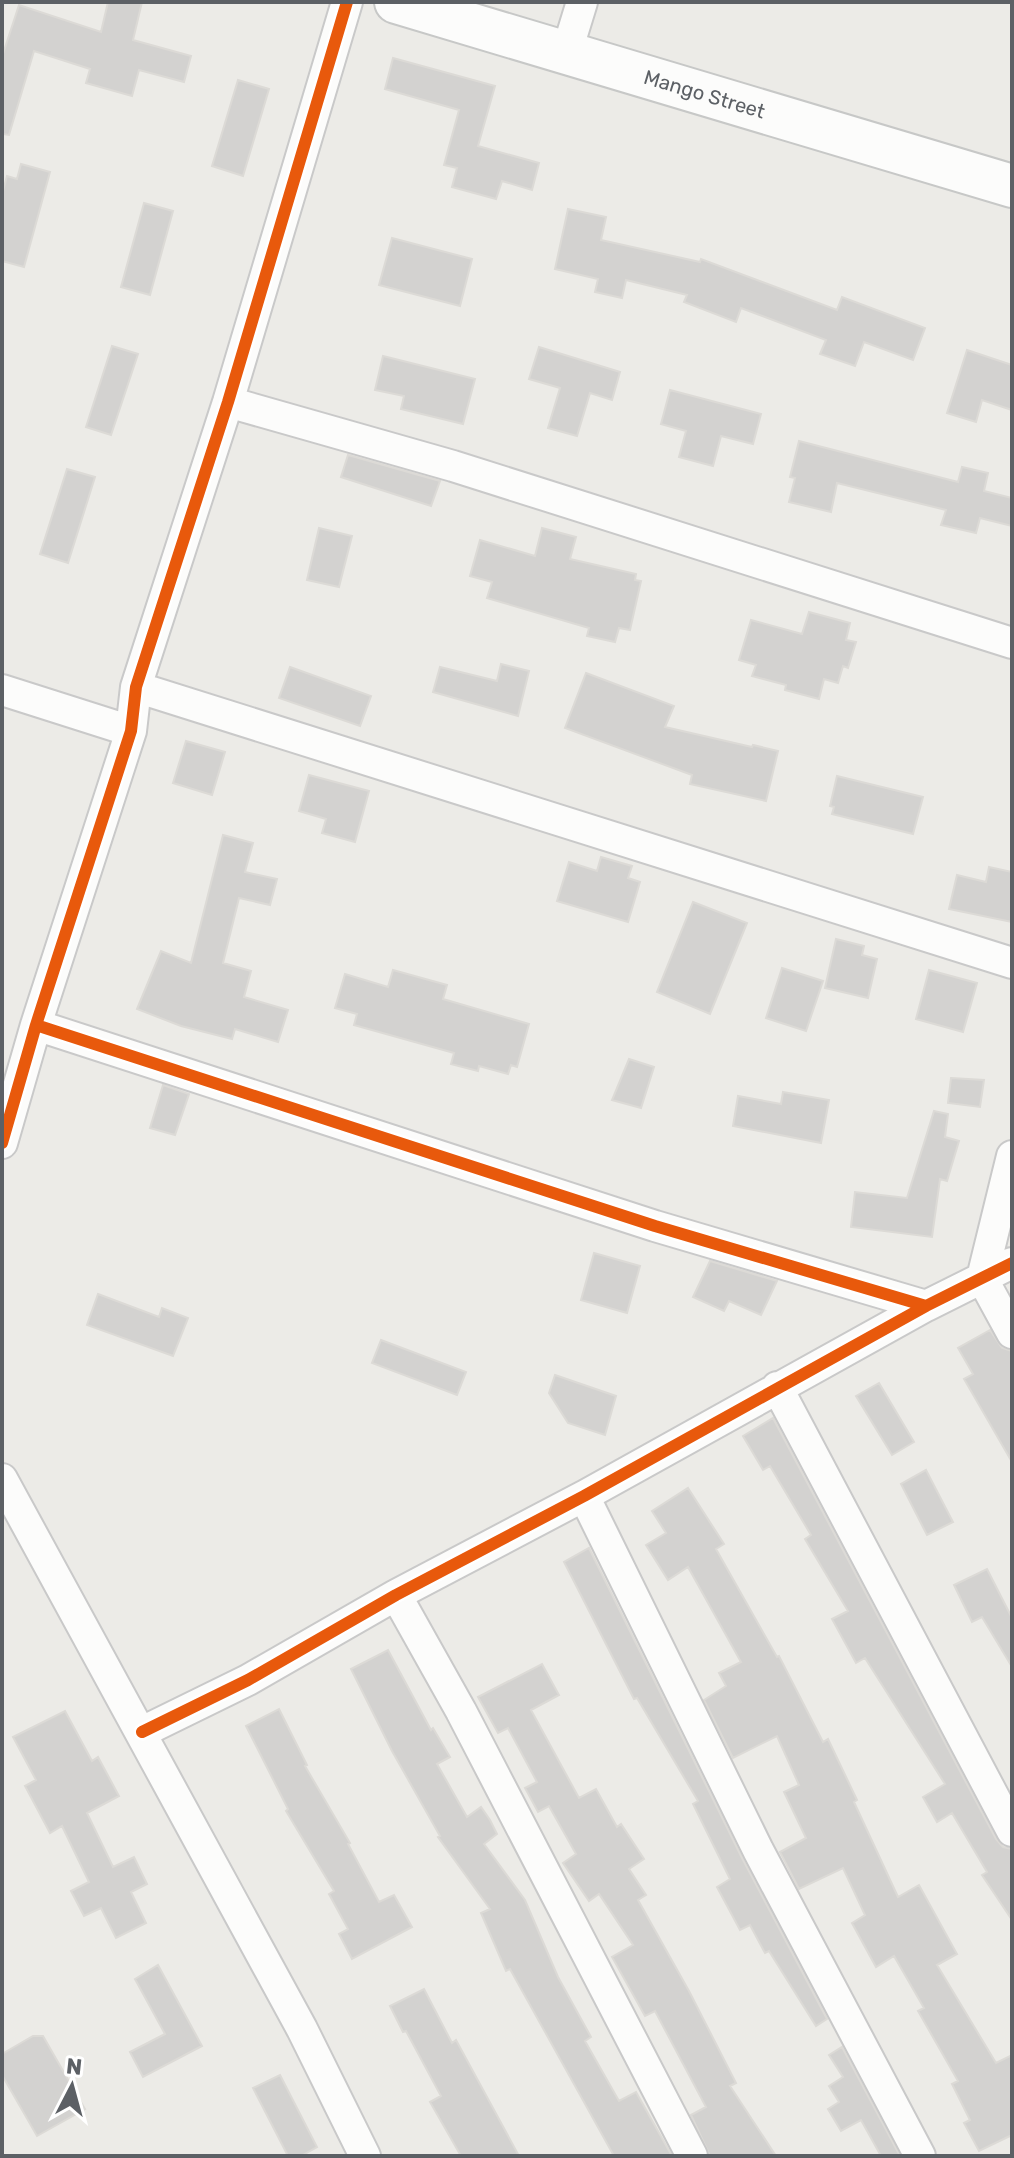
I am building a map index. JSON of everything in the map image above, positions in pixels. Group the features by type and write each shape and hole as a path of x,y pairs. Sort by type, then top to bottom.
{"main road":[{"name":"Mango Street","path":"396,2 1012,186"}],"street":[{"path":"2,1143 36,1025 131,731 136,687 228,402 347,2"},
{"path":"567,51 582,2"},
{"path":"228,402 453,466 1012,643"},
{"path":"136,687 1012,963"},
{"path":"2,690 131,731"},
{"path":"36,1025 582,1203 926,1306"},
{"path":"1012,1156 982,1278 1012,1333"},
{"path":"142,1732 248,1680 396,1595 584,1496 777,1387 1012,1263"},
{"path":"777,1387 1012,1831"},
{"path":"2,1479 302,2029 365,2156"},
{"path":"584,1496 758,1850 920,2156"},
{"path":"396,1595 461,1711 692,2156"}],"building":[{"path":"108,2 142,2 133,40 191,56 184,82 139,70 132,96 86,83 90,69 34,51 9,135 2,134 2,57 19,5 101,32"},
{"path":"393,58 495,86 478,146 539,163 532,190 502,181 496,199 452,187 457,168 444,165 459,110 385,89"},
{"path":"238,80 269,89 243,176 212,166"},
{"path":"21,164 50,172 24,267 2,261 2,195 7,176 17,179"},
{"path":"144,203 173,211 150,295 121,287"},
{"path":"568,209 606,217 601,240 700,262 701,259 837,310 842,297 925,328 913,360 864,342 855,366 820,354 826,340 741,308 736,322 684,302 687,295 626,280 622,298 595,292 598,279 555,269"},
{"path":"392,238 472,259 460,306 379,285"},
{"path":"112,346 138,354 111,435 86,427"},
{"path":"539,347 620,372 612,400 590,393 577,436 548,428 560,388 529,379"},
{"path":"967,350 1012,365 1012,410 982,400 976,422 947,413"},
{"path":"383,356 475,379 463,424 401,409 404,396 375,390"},
{"path":"670,390 761,414 753,444 721,436 713,466 679,457 686,431 661,424"},
{"path":"799,441 958,482 962,467 988,473 984,491 1012,498 1012,526 980,518 976,533 941,525 946,510 837,483 831,512 789,502 795,478 790,477"},
{"path":"348,455 440,481 431,506 341,477"},
{"path":"67,469 95,477 68,563 40,554"},
{"path":"319,528 352,536 339,587 307,580"},
{"path":"542,528 576,537 570,559 636,574 635,580 641,581 630,630 619,628 615,642 587,636 589,628 487,598 492,582 470,576 480,540 535,556"},
{"path":"809,612 850,623 846,640 856,642 848,668 843,666 838,683 824,679 819,699 785,690 786,685 752,676 756,665 739,660 751,620 802,634"},
{"path":"501,664 529,671 518,716 433,692 440,667 497,681"},
{"path":"290,667 371,696 360,726 279,698"},
{"path":"586,673 674,706 665,727 778,751 766,801 690,784 692,775 565,728"},
{"path":"186,741 225,752 212,795 173,783"},
{"path":"309,775 369,791 355,842 322,833 326,819 299,811"},
{"path":"837,776 923,797 913,834 832,814 834,807 830,806"},
{"path":"223,835 253,843 245,872 277,879 270,905 239,898 223,963 251,971 244,997 288,1010 278,1042 235,1029 232,1039 181,1026 137,1009 161,951 191,963"},
{"path":"601,857 632,866 628,878 640,882 628,922 557,901 569,862 597,871"},
{"path":"989,867 1012,872 1012,922 949,909 957,875 986,882"},
{"path":"693,902 747,923 710,1014 657,992"},
{"path":"836,939 864,946 862,955 877,959 868,998 825,988"},
{"path":"782,968 823,981 806,1031 766,1018"},
{"path":"393,970 447,985 443,999 529,1024 517,1067 511,1065 508,1074 479,1066 478,1071 451,1064 454,1053 354,1025 357,1014 335,1008 345,974 388,987"},
{"path":"929,970 977,983 963,1032 916,1019"},
{"path":"629,1059 654,1067 641,1108 612,1100"},
{"path":"951,1078 984,1080 980,1107 948,1103"},
{"path":"163,1085 189,1094 175,1135 150,1128"},
{"path":"783,1092 829,1100 821,1143 733,1126 738,1096 781,1104"},
{"path":"934,1111 948,1114 945,1137 959,1141 947,1181 940,1179 932,1237 851,1227 855,1192 907,1198"},
{"path":"594,1253 640,1266 627,1313 581,1300"},
{"path":"710,1261 777,1281 761,1315 729,1301 724,1311 693,1297"},
{"path":"98,1294 159,1317 162,1308 188,1318 173,1356 87,1325"},
{"path":"990,1330 1002,1348 1012,1351 1012,1462 964,1379 973,1374 958,1348"},
{"path":"381,1340 466,1372 457,1395 372,1363"},
{"path":"555,1375 616,1396 605,1435 568,1423 549,1393"},
{"path":"879,1383 914,1442 892,1455 856,1396"},
{"path":"773,1418 996,1839 1003,1847 1012,1849 1012,1920 982,1875 987,1872 952,1813 937,1822 923,1797 945,1784 865,1658 856,1663 832,1619 848,1611 805,1539 811,1535 770,1466 763,1470 743,1436"},
{"path":"926,1470 953,1522 927,1535 901,1484"},
{"path":"688,1488 724,1544 716,1549 779,1656 823,1742 828,1739 898,1897 919,1885 957,1954 937,1965 996,2063 1012,2055 1012,2135 979,2151 964,2123 970,2120 952,2084 958,2081 918,2011 924,2008 894,1956 876,1967 852,1923 865,1915 843,1868 799,1889 780,1852 806,1838 784,1792 799,1785 777,1736 733,1758 704,1700 726,1686 719,1673 741,1662 688,1567 668,1580 646,1545 666,1533 652,1511"},
{"path":"589,1548 742,1858 827,2019 816,2026 769,1951 765,1953 750,1925 740,1930 717,1887 730,1879 693,1804 698,1801 637,1698 634,1699 564,1562"},
{"path":"987,1569 1012,1618 1012,1667 982,1617 972,1622 954,1585"},
{"path":"388,1650 431,1730 433,1728 450,1757 437,1764 467,1817 481,1807 490,1820 497,1834 484,1844 525,1900 558,1977 591,2037 585,2041 619,2101 636,2092 672,2156 614,2156 510,1969 506,1971 481,1913 490,1909 438,1837 351,1669"},
{"path":"542,1664 559,1695 531,1710 579,1798 596,1789 617,1827 621,1824 644,1859 629,1869 646,1895 638,1900 736,2083 730,2086 776,2156 710,2156 691,2115 706,2107 655,2011 645,2016 612,1957 633,1945 599,1894 589,1901 563,1863 576,1854 549,1806 538,1812 525,1788 537,1782 508,1728 498,1733 478,1697"},
{"path":"279,1709 305,1766 350,1843 379,1902 394,1895 412,1927 352,1959 339,1934 348,1929 329,1894 334,1891 286,1811 288,1809 246,1726"},
{"path":"65,1711 92,1761 98,1757 119,1796 87,1813 113,1867 134,1857 147,1884 131,1892 146,1923 116,1938 101,1908 84,1916 71,1891 89,1882 62,1826 50,1833 25,1786 36,1780 13,1737"},
{"path":"158,1965 202,2046 143,2077 130,2052 165,2034 135,1979"},
{"path":"424,1989 452,2043 456,2040 519,2156 461,2156 430,2102 441,2096 390,2006"},
{"path":"33,2036 43,2036 85,2109 37,2136 2,2075 2,2054"},
{"path":"842,2047 900,2156 881,2156 861,2120 841,2131 828,2109 839,2102 829,2086 843,2077 829,2055"},
{"path":"280,2075 317,2147 301,2156 288,2156 253,2088"}],"cycle path":[{"path":"2,1143 36,1025 131,731 136,687 228,402 347,2"},
{"path":"36,1025 655,1226 926,1306"},
{"path":"142,1732 248,1680 396,1595 584,1496 926,1306 1012,1263"}]}
